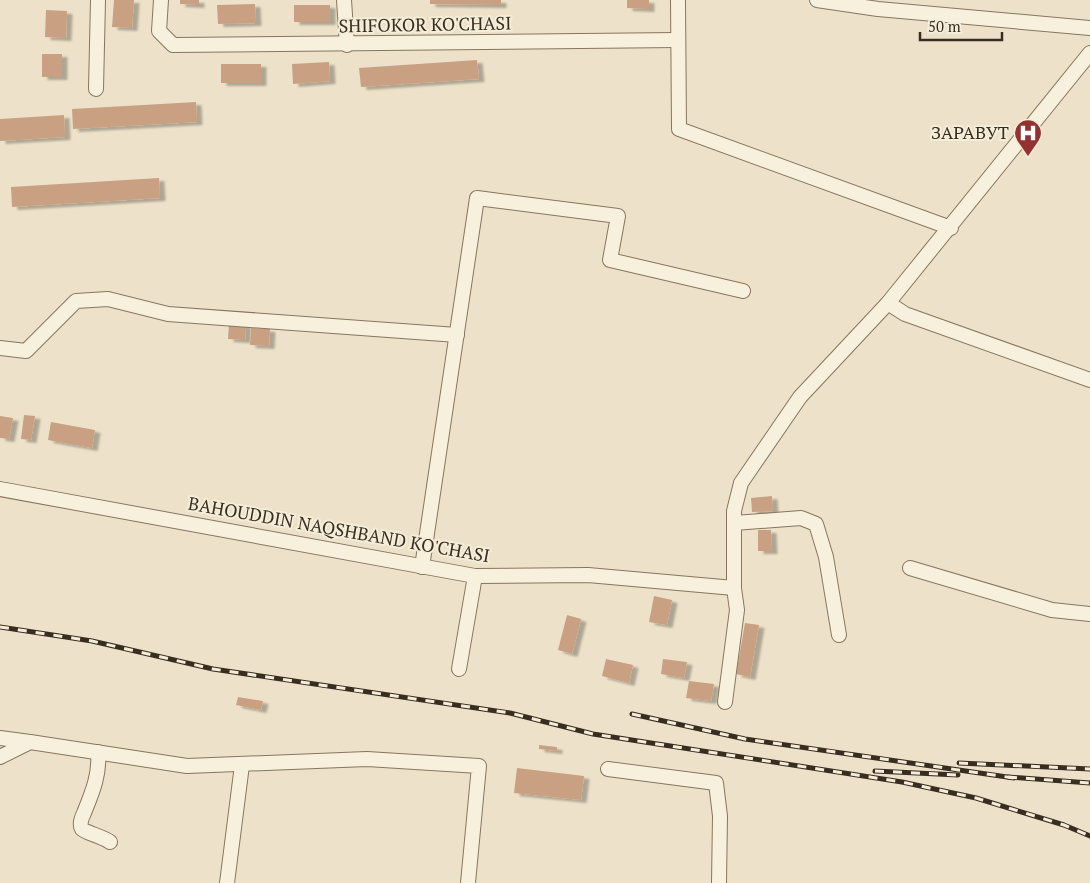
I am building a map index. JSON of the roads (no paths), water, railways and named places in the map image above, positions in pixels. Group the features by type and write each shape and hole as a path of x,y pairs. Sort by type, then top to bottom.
{"street":[{"path":"96,90 98,0"},
{"name":"SHIFOKOR KO'CHASI","path":"161,0 159,31 173,46 678,40"},
{"path":"344,0 346,45"},
{"path":"678,0 679,129 951,228"},
{"path":"817,0 896,10 1090,28"},
{"path":"725,702 737,610 734,588 734,511 741,483 800,397 888,303 951,228 1090,54"},
{"path":"422,567 477,198 618,216 610,260 743,291"},
{"path":"0,348 26,351 76,301 108,299 168,314 457,335"},
{"path":"888,303 905,314 1090,380"},
{"name":"BAHOUDDIN NAQSHBAND KO'CHASI","path":"0,489 475,576 588,575 734,588"},
{"path":"734,523 801,518 816,524 826,557 839,635"},
{"path":"910,568 1052,610 1090,614"},
{"path":"459,669 475,576"},
{"path":"0,738 187,766 367,759 479,766 468,883"},
{"path":"0,757 30,742"},
{"path":"98,752 99,766 95,785 81,820 81,827 110,842"},
{"path":"227,883 242,765"},
{"path":"608,769 716,783 720,816 719,883"}],"railway":[{"path":"0,627 92,641 213,669 510,713 593,734 902,782 976,798 1064,825 1090,836"},
{"path":"632,714 745,739 1014,778"},
{"path":"959,763 1090,769"},
{"path":"875,771 958,775"},
{"path":"1008,777 1090,783"}],"place":[{"name":"ЗАРАВУТ","path":"1028,157"}]}
